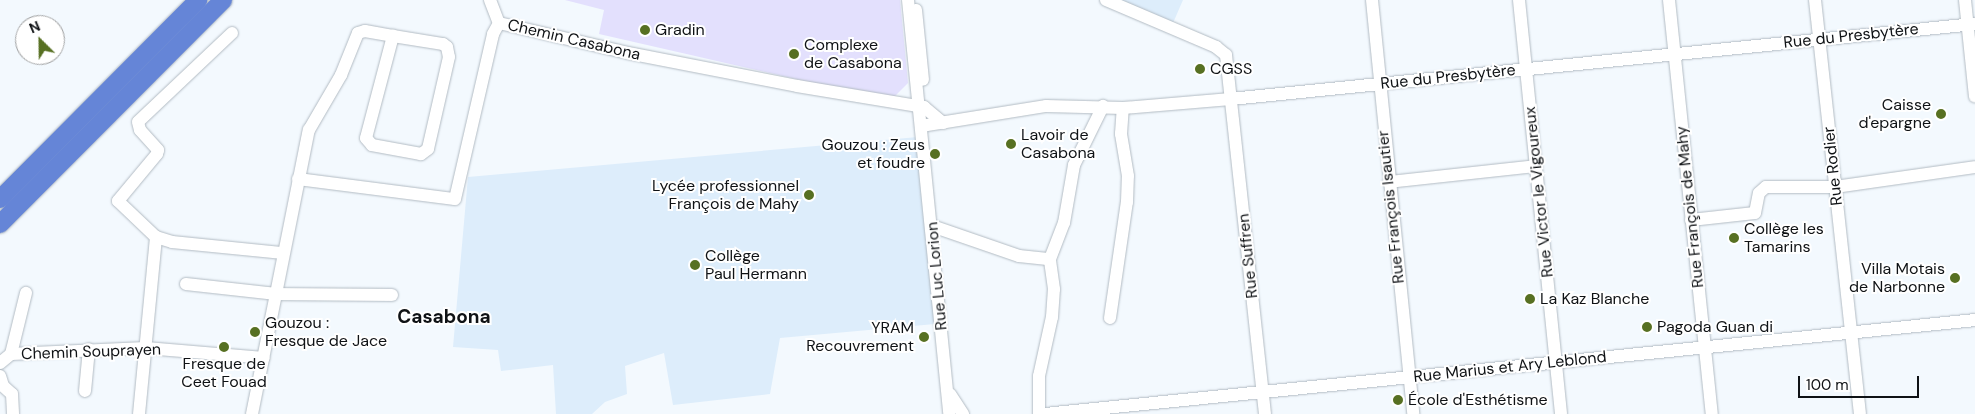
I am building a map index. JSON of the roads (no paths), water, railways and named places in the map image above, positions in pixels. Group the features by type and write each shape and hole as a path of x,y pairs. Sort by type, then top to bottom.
{"highway":[{"path":"0,199 198,0"},
{"path":"0,224 224,0"}],"street":[{"path":"490,0 499,23"},
{"name":"Rue Luc Lorion","path":"908,0 921,107"},
{"name":"Rue Luc Lorion","path":"915,0 921,107 949,414"},
{"name":"Rue Suffren","path":"1106,0 1216,47 1226,55 1264,414"},
{"name":"Rue François Isautier","path":"1372,0 1413,414"},
{"name":"Rue Victor le Vigoureux","path":"1518,0 1561,414"},
{"name":"Rue François de Mahy","path":"1668,0 1712,414"},
{"name":"Rue Rodier","path":"1815,0 1860,414"},
{"path":"1965,0 1971,24 1975,96"},
{"name":"Chemin Casabona","path":"298,179 455,199 493,34 499,23 628,53 921,107"},
{"name":"Rue du Presbytère","path":"923,130 943,123 1046,106 1123,108 1231,99 1971,24"},
{"path":"232,33 138,122 140,130 158,150 157,154 118,201 156,237 172,242 283,253"},
{"path":"252,414 309,130 341,75 358,33 393,36 443,44 450,52 428,149 421,154 372,145 366,138 393,36"},
{"path":"1039,414 1039,376 1052,317 1054,289 1050,259 1064,223 1074,165 1103,106"},
{"path":"921,107 943,123"},
{"path":"1110,318 1127,202 1128,176 1121,134 1123,108"},
{"path":"1389,182 1536,166"},
{"path":"1691,220 1755,213 1759,193 1766,187 1835,187 1975,167"},
{"path":"932,226 1019,256 1050,259"},
{"path":"139,414 156,237"},
{"path":"186,284 276,294 392,295"},
{"name":"Chemin Souprayen","path":"26,293 11,354 60,354 89,349 146,348 264,358"},
{"name":"Rue Marius et Ary Leblond","path":"1045,414 1115,411 1262,392 1975,320"},
{"path":"86,392 89,349"},
{"path":"0,363 11,354"},
{"path":"0,376 3,386 12,394 13,414"},
{"path":"948,392 963,414"}],"place":[{"name":"Gradin","path":"645,30"},
{"name":"Complexe de Casabona","path":"794,54"},
{"name":"CGSS","path":"1200,69"},
{"name":"Caisse d'epargne","path":"1941,114"},
{"name":"Lavoir de Casabona","path":"1011,144"},
{"name":"Gouzou : Zeus et foudre","path":"935,154"},
{"name":"Lycée professionnel François de Mahy","path":"809,195"},
{"name":"Collège les Tamarins","path":"1734,238"},
{"name":"Collège Paul Hermann","path":"695,265"},
{"name":"Villa Motais de Narbonne","path":"1955,278"},
{"name":"La Kaz Blanche","path":"1530,299"},
{"name":"Pagoda Guan di","path":"1647,327"},
{"name":"Gouzou : Fresque de Jace","path":"255,332"},
{"name":"YRAM Recouvrement","path":"924,337"},
{"name":"Fresque de Ceet Fouad","path":"224,347"},
{"name":"École d'Esthétisme","path":"1398,400"}],"district":[{"name":"Casabona","path":"444,317"}]}
